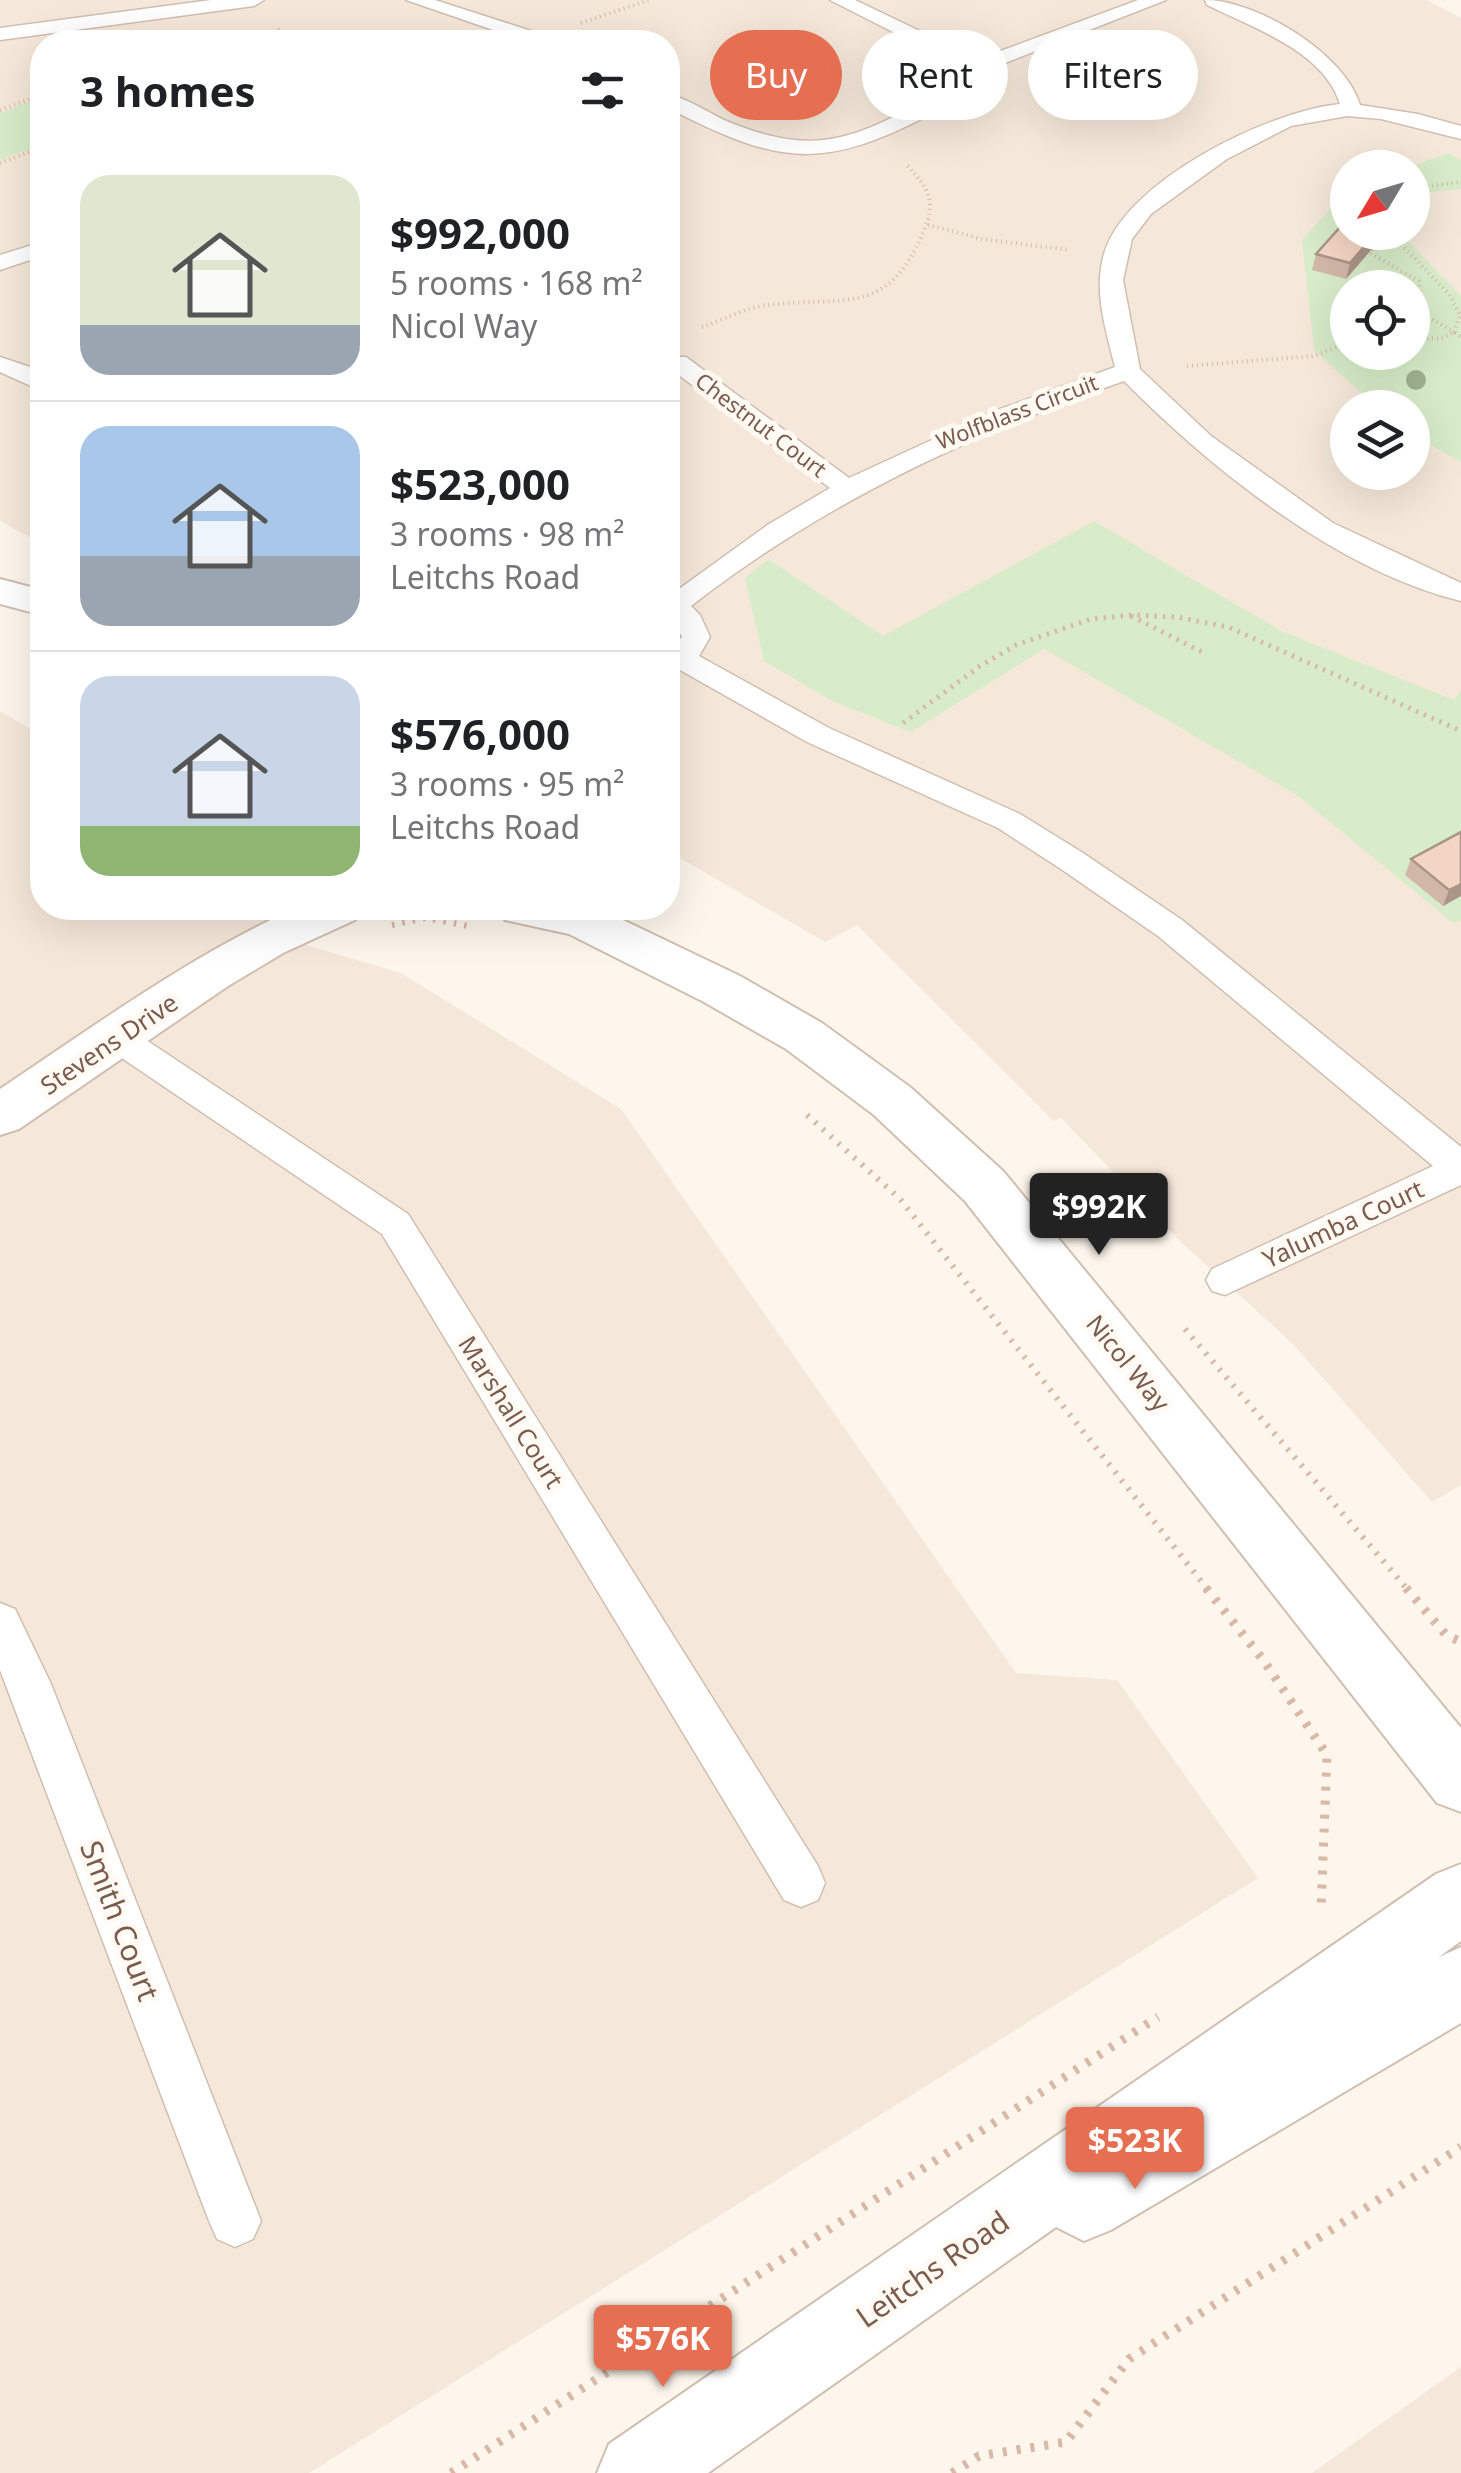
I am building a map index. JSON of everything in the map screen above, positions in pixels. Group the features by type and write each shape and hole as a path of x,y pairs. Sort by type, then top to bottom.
{"street":[{"path":"0,591 30,600"},
{"name":"Stevens Drive","path":"211,974 265,920"},
{"name":"Stevens Drive","path":"2,1118 211,974 266,941 312,920"},
{"name":"Nicol Way","path":"585,920 722,988 804,1036 892,1101 984,1186 1461,1780"},
{"name":"Leitchs Road","path":"638,2473 1461,1899"},
{"name":"Leitchs Road","path":"749,2399 1461,1983"}],"lane":[{"path":"0,34 254,0"},
{"path":"416,0 508,30"},
{"path":"840,0 902,30"},
{"path":"1008,54 1156,0"},
{"path":"1214,2 1321,60 1342,80 1350,95 1351,108"},
{"path":"680,106 759,142 806,147 864,140 902,120"},
{"path":"1115,254 1124,233 1142,212 1232,144 1286,119 1318,110 1351,108 1391,112 1461,133"},
{"path":"0,264 30,253"},
{"name":"Wolfblass Circuit","path":"680,600 772,531 846,488 941,440 1128,372 1116,312 1115,254"},
{"path":"0,364 30,375"},
{"name":"Chestnut Court","path":"680,364 846,488"},
{"path":"1128,372 1166,412 1259,488 1308,521 1382,562 1461,593"},
{"path":"680,612 686,615 696,637 692,648 680,657"},
{"path":"680,665 818,735 1009,821 1185,940 1461,1168"},
{"name":"Marshall Court","path":"119,1039 395,1224 801,1883"},
{"name":"Yalumba Court","path":"1225,1280 1461,1168"},
{"name":"Smith Court","path":"0,1623 28,1684 235,2221"}],"path":[{"path":"571,30 649,0"},
{"path":"0,110 30,99"},
{"path":"700,328 764,305 844,302 876,294 894,283 909,264 928,226 932,201 923,179 864,140"},
{"path":"0,164 30,152"},
{"path":"1430,186 1461,182"},
{"path":"928,226 982,239 1115,254"},
{"path":"1372,250 1370,253 1419,280 1422,313 1461,337"},
{"path":"1406,250 1449,294 1460,314 1454,332 1430,338"},
{"path":"1128,372 1314,356 1330,349"},
{"path":"1125,613 1206,654"},
{"path":"863,755 954,682 995,655 1068,622 1125,613 1196,619 1228,627 1461,731"},
{"path":"389,926 417,920"},
{"path":"436,920 478,928"},
{"path":"797,1105 900,1199 1264,1661 1327,1755 1320,1912"},
{"path":"1304,1922 1336,1902"},
{"path":"452,2473 1170,2009"},
{"path":"952,2473 979,2456 1066,2442 1129,2359 1461,2147"}],"shaded area":[{"path":"0,0 1427,0 1461,18 1461,1485 1432,1502 1292,1343 1179,1240 1061,1118 1054,1121 857,925 825,942 680,858 680,30 30,30 30,537 0,521"},
{"path":"0,711 30,729 30,920 271,920 279,937 401,973 621,1109 1016,1673 1117,1680 1258,1878 309,2473 0,2473"},
{"path":"1461,2367 1461,2473 1312,2473"}],"green space":[{"path":"30,102 30,149 0,160 0,113"},
{"path":"1448,153 1461,160 1461,189 1430,192 1430,159"},
{"path":"1330,209 1330,250 1416,250 1461,296 1461,462 1430,445 1430,390 1358,390 1336,370 1430,370 1430,270 1330,270 1330,364 1314,350 1302,240"},
{"path":"1094,521 1281,631 1454,700 1461,690 1461,920 1453,923 1297,795 1044,649 911,732 832,701 764,661 745,578 768,559 883,636"}],"building":[{"path":"1330,238 1330,250 1361,250 1350,263 1316,254"},
{"path":"1461,832 1461,884 1449,890 1411,859"}]}
